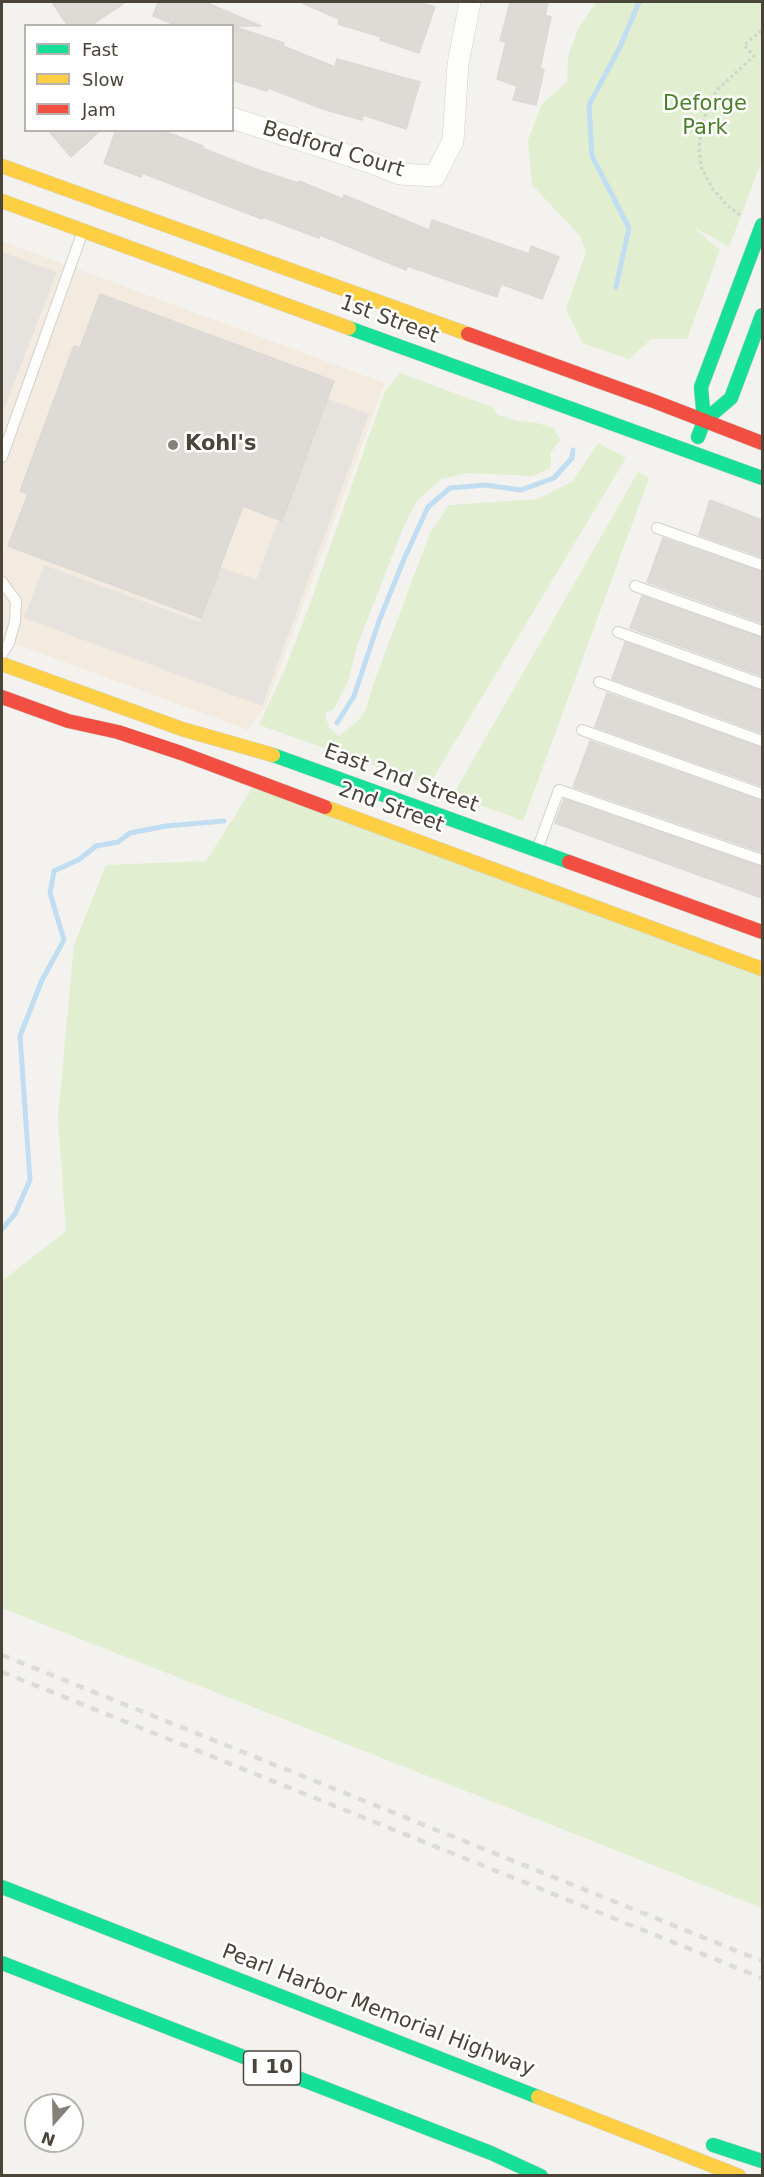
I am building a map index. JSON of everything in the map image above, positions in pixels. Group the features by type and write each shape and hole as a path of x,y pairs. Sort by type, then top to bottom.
{"main road":[{"name":"1st Street","path":"2,166 762,442"},
{"name":"1st Street","path":"2,201 762,478"},
{"path":"692,452 704,421 701,387 762,225"},
{"path":"704,421 731,398 762,315"},
{"name":"East 2nd Street","path":"2,664 182,729 262,751 762,932"},
{"name":"2nd Street","path":"2,697 68,722 117,732 181,753 762,969"},
{"name":"Pearl Harbor Memorial Highway","path":"2,1887 739,2175"},
{"name":"I 10","path":"2,1963 491,2153 541,2175"},
{"path":"466,2068 637,2121"},
{"path":"694,2139 762,2161"}],"street":[{"name":"Bedford Court","path":"234,119 400,174 435,176 453,141 458,64 470,2"}],"lane":[{"path":"2,457 83,231"},
{"path":"657,528 762,565"},
{"path":"2,582 16,601 15,621 9,643 2,654"},
{"path":"635,586 762,631"},
{"path":"618,632 762,684"},
{"path":"599,682 762,741"},
{"path":"582,730 762,794"},
{"path":"537,851 559,790 762,860"}],"path":[{"path":"741,216 728,206 712,188 701,167 699,148 702,123 716,91 754,56 744,45 762,30"}],"shaded area":[{"path":"2,241 385,383 266,706 248,730 2,639"},
{"path":"2,252 57,272 2,414"},
{"path":"326,398 369,414 262,706 24,618 44,565 200,622 220,567 256,580 278,520 282,521"}],"green space":[{"name":"Deforge Park","path":"596,2 762,2 762,164 729,247 692,226 720,250 687,339 651,339 629,359 582,343 566,309 586,252 580,236 532,185 528,140 542,104 567,82 568,57 578,29"},
{"path":"400,373 492,407 498,415 554,428 560,440 551,452 551,468 532,476 468,473 441,479 416,502 403,528 357,646 348,681 334,709 325,713 329,728 339,736 358,721 366,709 430,533 449,505 538,499 573,481 598,443 626,458 429,785 259,725 284,671 307,612 385,391"},
{"path":"638,472 649,478 523,821 453,795"},
{"path":"256,782 762,966 762,1908 2,1608 2,1281 66,1231 58,1117 74,945 106,865 206,861"}],"building":[{"path":"52,2 126,2 93,24 67,24"},
{"path":"158,2 205,2 261,26 173,24 153,16"},
{"path":"300,2 418,2 435,7 419,53 380,40 381,37 338,24 339,19"},
{"path":"510,2 548,2 545,15 551,17 540,68 544,70 536,105 513,100 517,86 497,79 506,42 500,41"},
{"path":"234,27 284,43 283,46 335,67 337,59 420,82 406,129 363,115 362,120 323,109 268,88 267,91 234,81"},
{"path":"50,132 99,132 71,157"},
{"path":"115,132 166,132 253,168 298,183 299,181 343,199 344,195 429,230 432,220 529,254 531,246 559,257 542,299 501,284 497,297 407,266 406,270 320,235 319,238 263,217 262,219 142,173 141,177 104,163"},
{"name":"Kohl's","path":"100,294 334,381 282,521 243,506 201,618 8,546 28,494 20,491 74,346 80,348"},
{"path":"710,500 762,520 762,557 699,535"},
{"path":"663,538 762,572 762,623 647,582"},
{"path":"642,596 762,638 762,676 630,628"},
{"path":"625,642 762,691 762,733 612,679"},
{"path":"607,693 762,748 762,786 595,727"},
{"path":"590,741 762,801 762,852 573,787"},
{"path":"564,799 762,867 762,898 555,823"}],"waterway":[{"path":"616,287 629,228 592,156 589,105 620,47 639,2"},
{"path":"337,723 354,696 379,621 428,507 450,488 485,485 521,490 554,478 572,458 573,450"},
{"path":"2,1229 15,1214 30,1180 20,1036 42,980 64,940 50,893 54,871 80,859 96,846 118,842 130,833 166,826 224,821"}],"railway":[{"path":"2,1655 762,1961"},
{"path":"2,1672 762,1978"}],"traffic: fast":[{"path":"698,437 704,421 701,387 762,225"},
{"path":"704,421 731,398 762,315"},
{"path":"349,328 762,478"},
{"path":"273,755 569,862"},
{"path":"2,1887 538,2097"},
{"path":"2,1963 491,2153 541,2176"},
{"path":"713,2145 762,2161"}],"traffic: slow":[{"path":"2,166 468,334"},
{"path":"2,201 349,328"},
{"path":"2,664 182,729 273,755"},
{"path":"325,807 762,969"},
{"path":"538,2097 739,2176"}],"traffic: jam":[{"path":"468,334 762,443"},
{"path":"2,697 68,721 118,732 181,753 325,807"},
{"path":"569,862 762,932"}],"place":[{"name":"Kohl's","path":"173,445"}]}
